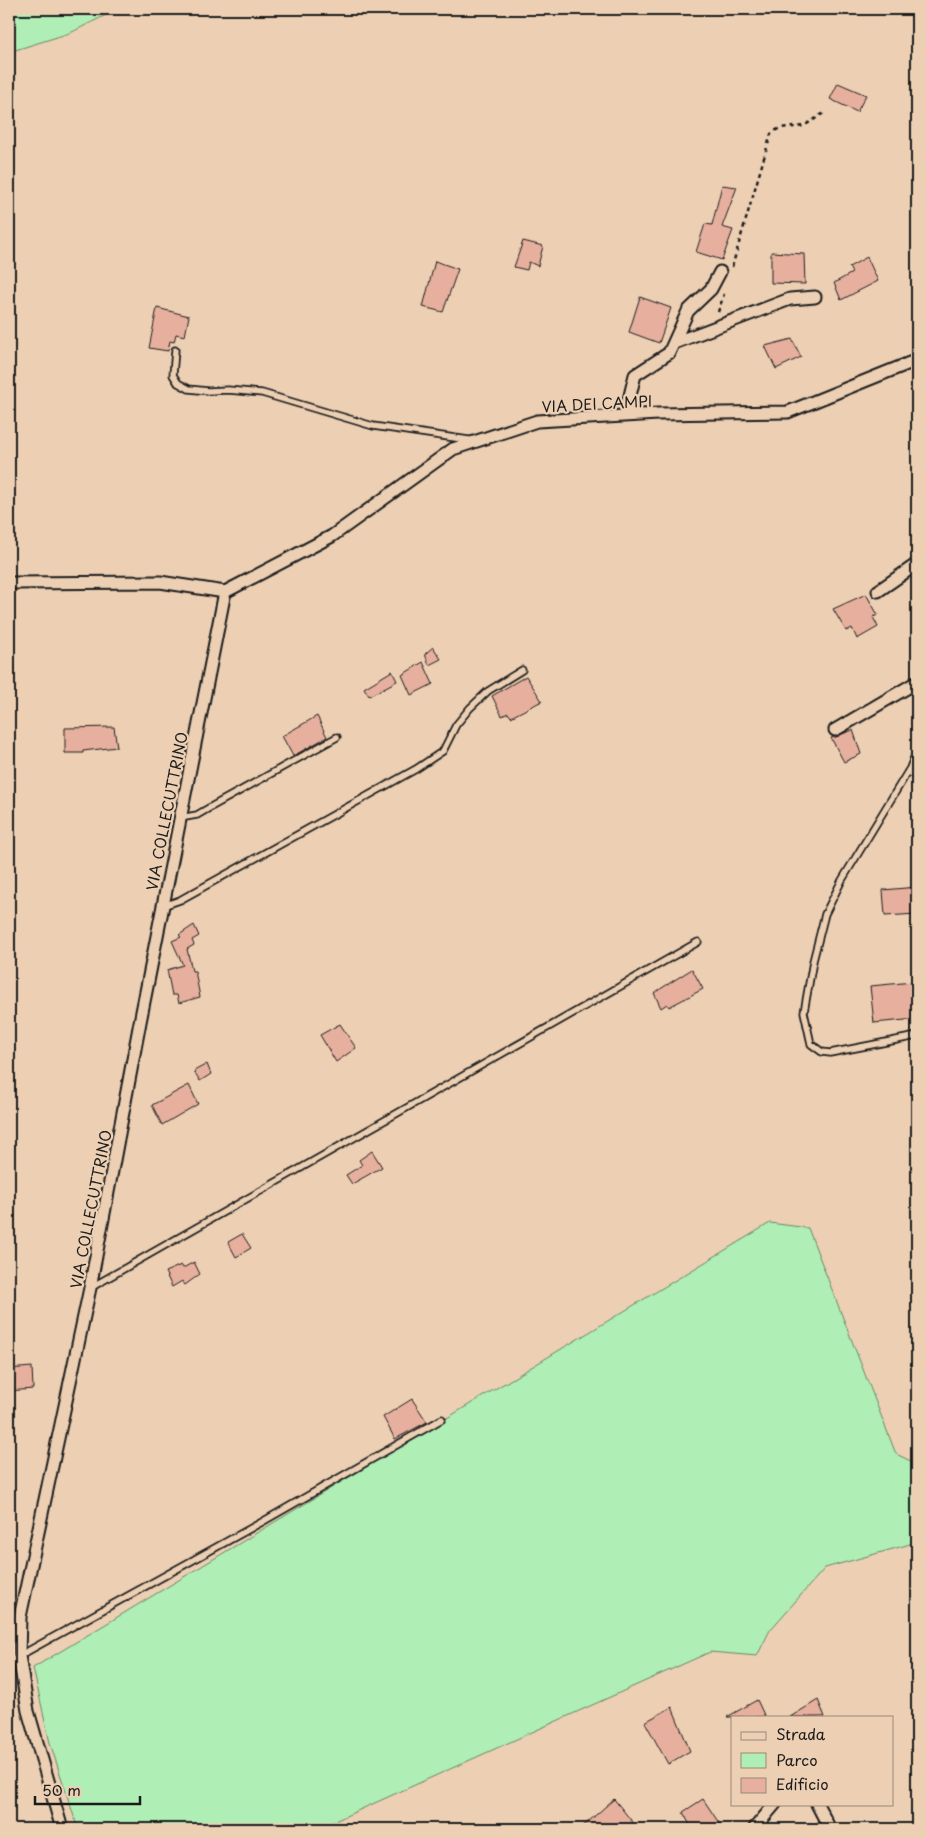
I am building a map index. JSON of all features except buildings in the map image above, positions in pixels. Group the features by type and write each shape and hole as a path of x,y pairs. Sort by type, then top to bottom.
{"street":[{"path":"625,416 635,375 669,353 688,311 711,289 725,272"},
{"path":"674,343 790,299 815,297"},
{"name":"VIA DEI CAMPI","path":"225,592 332,536 453,449 476,441 537,421 625,416 788,412 917,360"},
{"path":"878,591 917,564"},
{"path":"9,583 160,582 225,592"},
{"name":"VIA COLLECUTTRINO","path":"62,1829 28,1711 19,1656 22,1609 90,1288 225,592"},
{"path":"835,730 917,682"},
{"path":"754,1829 773,1806"},
{"path":"817,1806 830,1829"}],"lane":[{"path":"175,350 173,375 178,383 189,389 262,393 373,426 476,441"},
{"path":"163,906 180,900 416,770 443,751 456,725 488,691 522,670"},
{"path":"180,818 197,815 337,737"},
{"path":"917,750 910,768 842,880 825,914 813,961 804,1012 811,1044 822,1052 830,1053 917,1036"},
{"path":"910,768 917,767"},
{"path":"90,1288 698,942"},
{"path":"9,1663 442,1419"}],"path":[{"path":"725,272 771,134 776,129 789,126 803,126 824,113"},
{"path":"714,328 724,291"}],"green space":[{"path":"9,9 118,9 70,33 9,52"},
{"path":"770,1223 808,1228 896,1454 917,1464 917,1541 825,1568 770,1630 757,1656 710,1652 317,1829 78,1829 50,1743 33,1668"}]}
